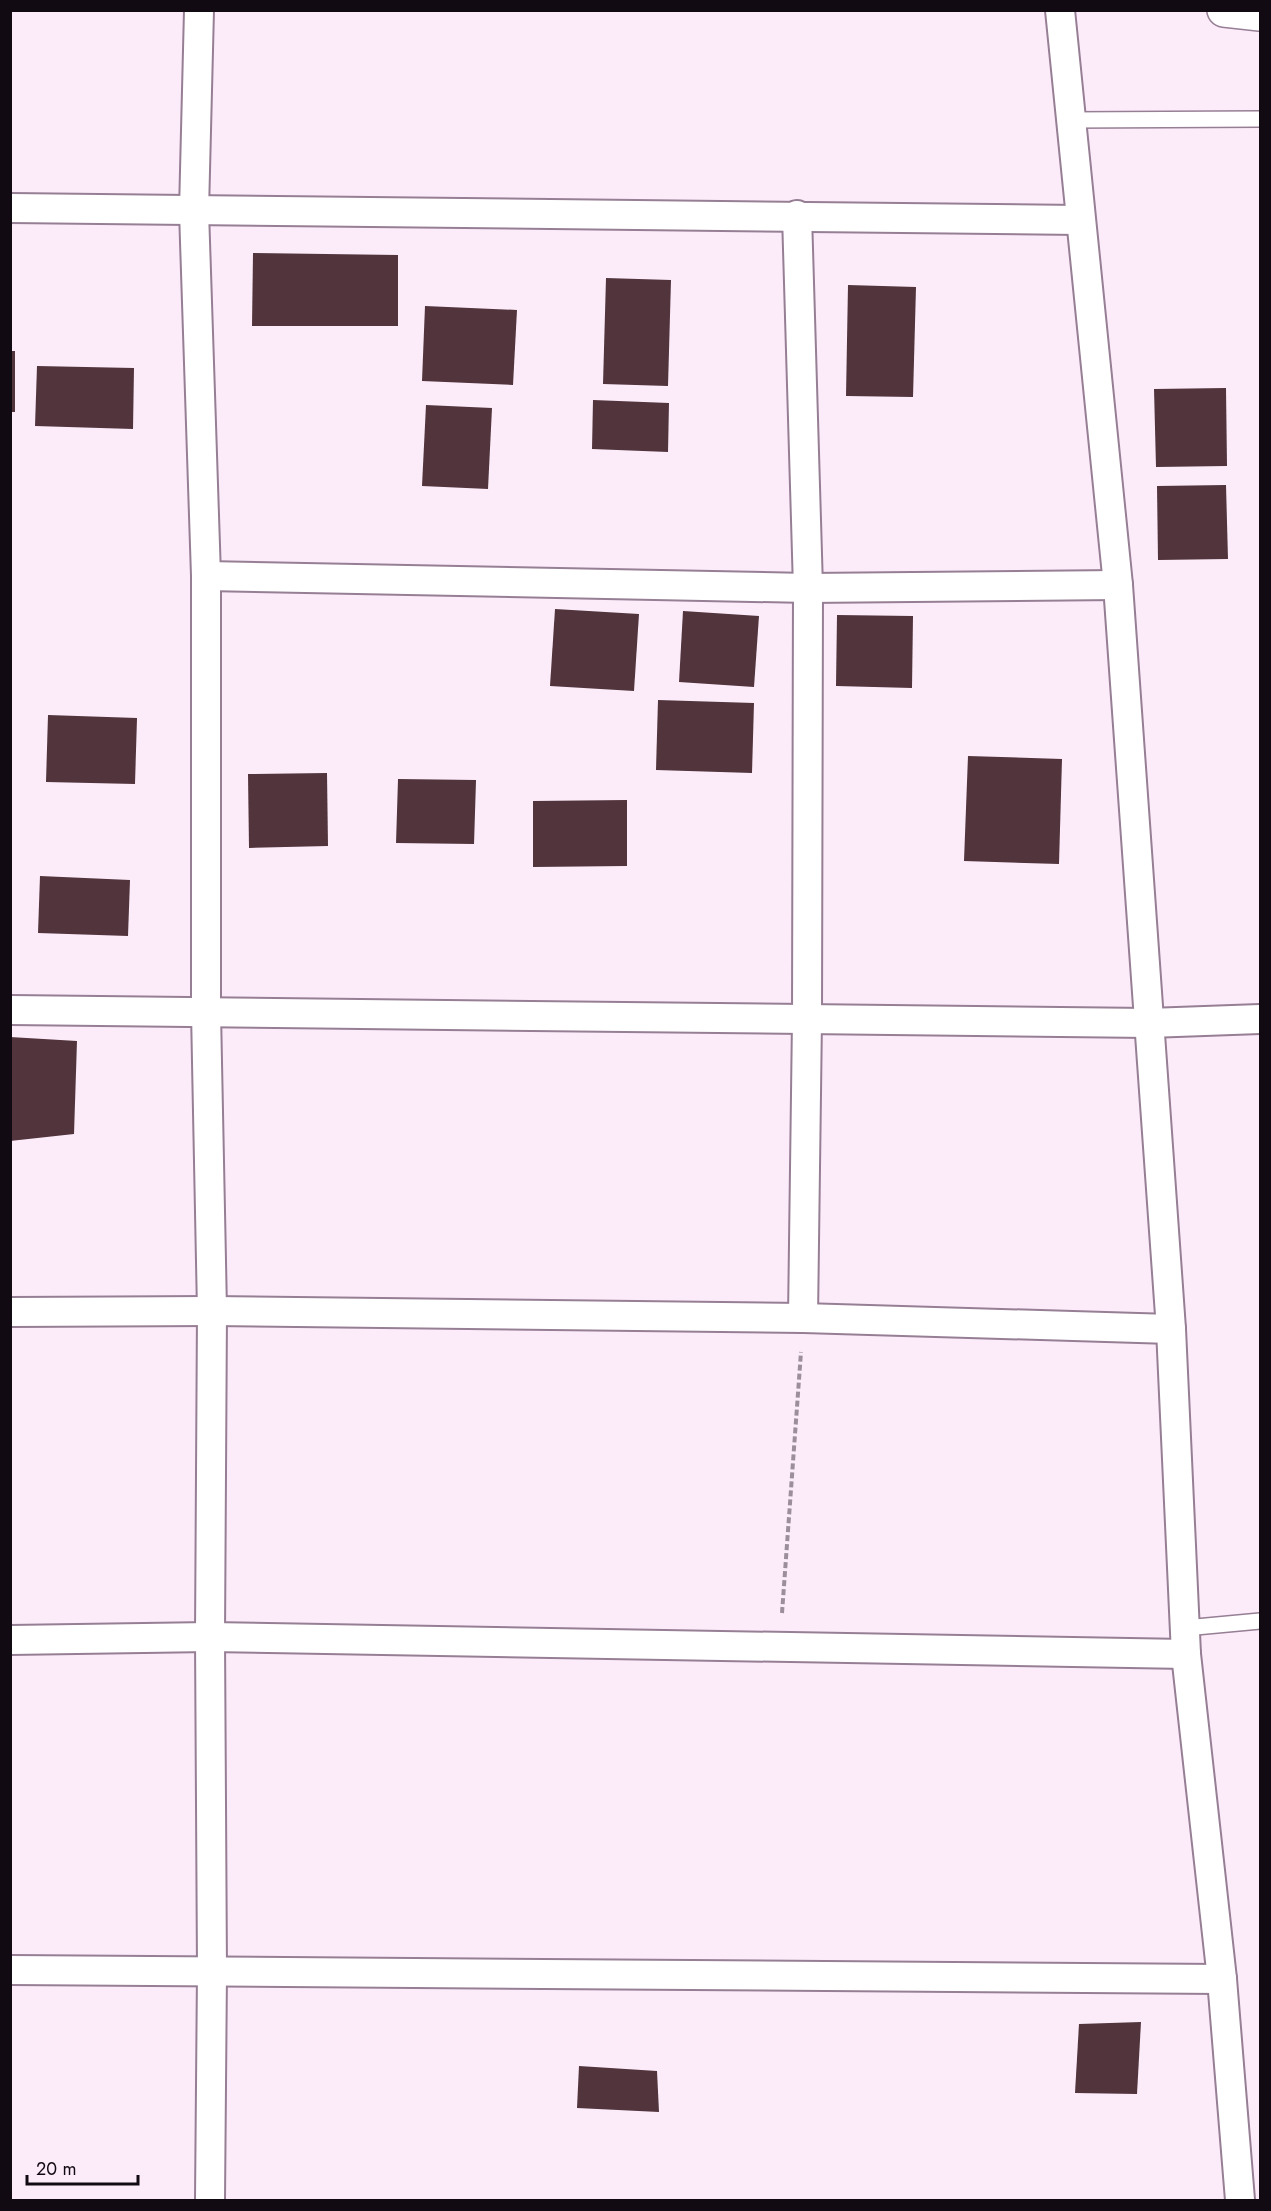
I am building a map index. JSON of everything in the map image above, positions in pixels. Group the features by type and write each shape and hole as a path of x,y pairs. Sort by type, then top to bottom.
{"highway":[{"path":"1224,10 1260,14"}],"street":[{"path":"199,10 194,211 206,576 206,1012 212,1311 210,2200"},
{"path":"1060,10 1118,585 1171,1329 1185,1641 1222,1979 1240,2200"},
{"path":"10,208 797,215 1080,220"},
{"path":"797,215 808,588 807,1019 803,1318"},
{"path":"206,576 808,588 1118,585"},
{"path":"10,1010 1149,1023 1260,1019"},
{"path":"10,1311 803,1318 1171,1329"},
{"path":"10,1640 210,1637 779,1648 1185,1641"},
{"path":"10,1970 1222,1979"}],"lane":[{"path":"1071,120 1260,119"},
{"path":"1185,1641 1260,1622"}],"path":[{"path":"779,1648 803,1318"}],"building":[{"path":"253,253 398,255 398,326 252,326"},
{"path":"606,278 671,280 668,386 603,384"},
{"path":"848,285 916,287 913,397 846,396"},
{"path":"425,306 517,310 513,385 422,381"},
{"path":"10,351 15,351 15,412 10,412"},
{"path":"37,366 134,368 133,429 35,426"},
{"path":"1226,388 1227,466 1156,467 1154,389"},
{"path":"593,400 669,403 668,452 592,449"},
{"path":"426,405 492,408 488,489 422,486"},
{"path":"1226,485 1228,559 1158,560 1157,486"},
{"path":"555,609 639,614 634,691 550,686"},
{"path":"683,611 759,616 754,687 679,682"},
{"path":"837,615 913,616 912,688 836,686"},
{"path":"658,700 754,703 752,773 656,770"},
{"path":"48,715 137,718 135,784 46,782"},
{"path":"968,756 1062,759 1059,864 964,861"},
{"path":"327,773 328,846 249,848 248,774"},
{"path":"398,779 476,780 474,844 396,843"},
{"path":"627,800 627,866 533,867 533,801"},
{"path":"40,876 130,880 128,936 38,933"},
{"path":"10,1037 77,1041 74,1134 10,1141"},
{"path":"1141,2022 1137,2094 1075,2093 1079,2024"},
{"path":"579,2066 657,2071 659,2112 577,2108"}]}
